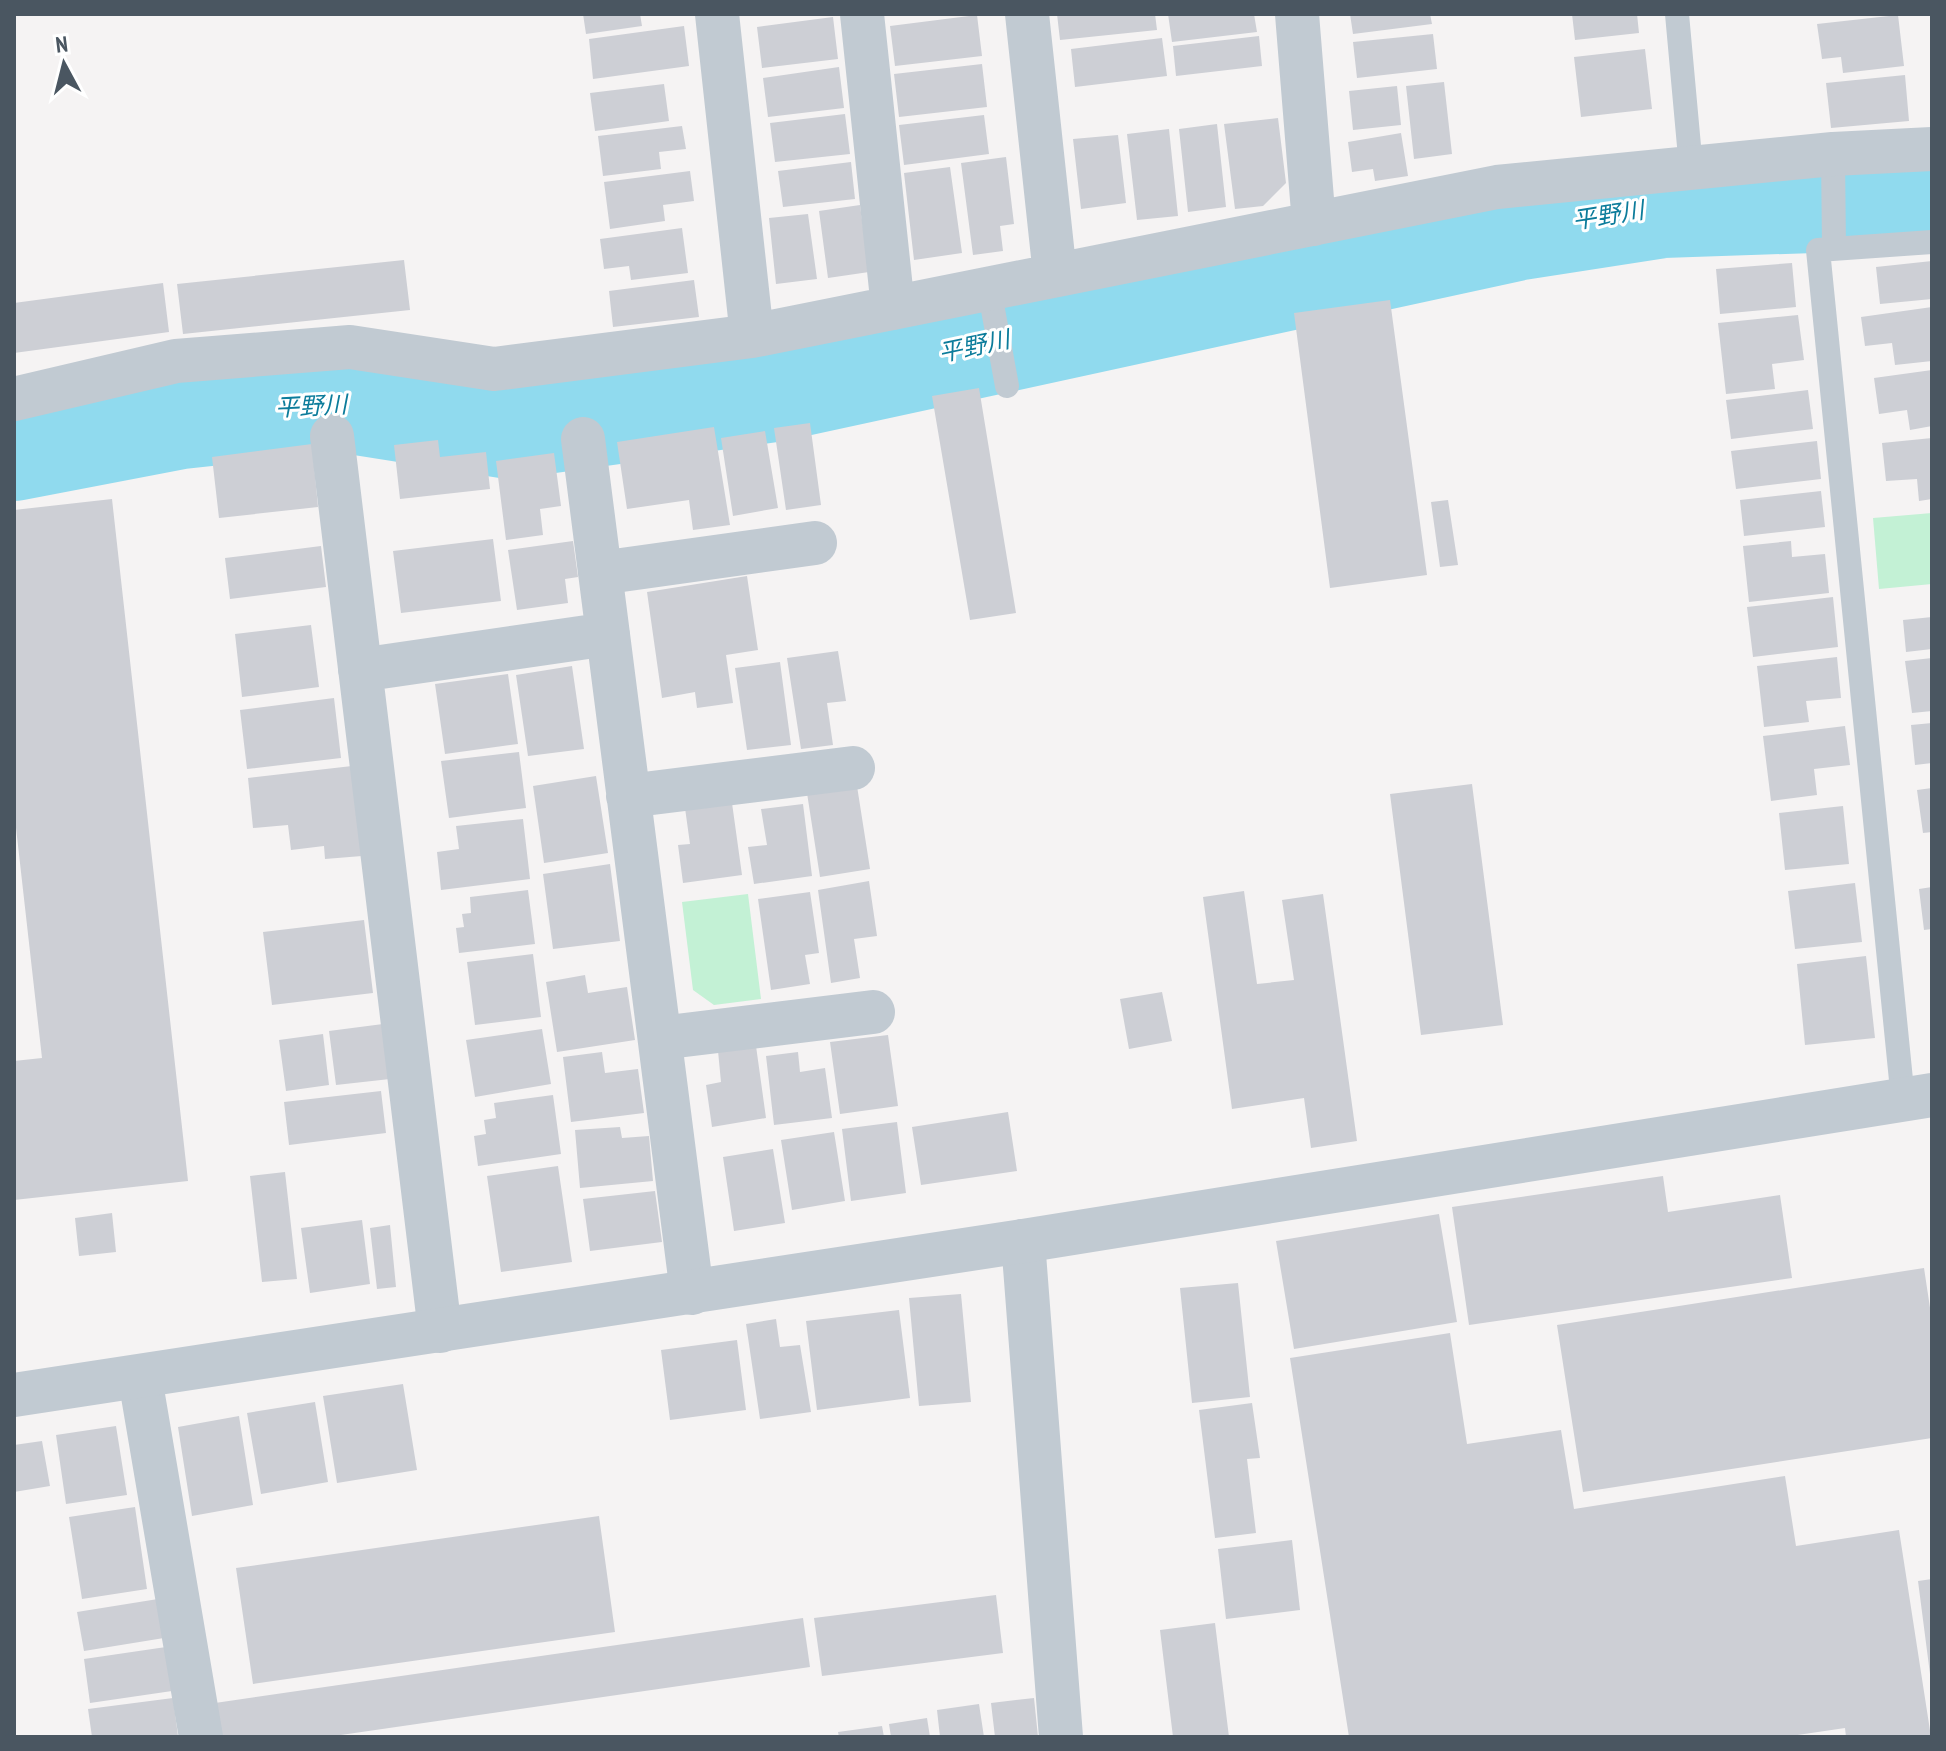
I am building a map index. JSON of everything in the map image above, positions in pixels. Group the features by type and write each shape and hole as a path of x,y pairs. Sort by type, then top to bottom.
{"street":[{"path":"717,14 752,336"},
{"path":"862,14 893,308"},
{"path":"1027,14 1055,275"},
{"path":"1297,14 1314,224"},
{"path":"14,399 176,361 350,347 494,369 752,336 893,308 992,304 1055,275 1497,187 1691,168 1833,165 1932,149"},
{"path":"332,436 440,1331"},
{"path":"583,439 692,1293"},
{"path":"600,573 815,543"},
{"path":"360,670 608,634"},
{"path":"628,796 853,768"},
{"path":"660,1038 873,1012"},
{"path":"14,1395 692,1293 1917,1098"},
{"path":"1023,1241 1061,1737"},
{"path":"140,1378 201,1737"}],"lane":[{"path":"1677,14 1691,168"},
{"path":"1833,165 1834,238"},
{"path":"1917,1098 1818,250 1834,238 1932,242"},
{"path":"992,304 1007,386"}],"green space":[{"path":"1932,513 1932,584 1879,589 1873,518"},
{"path":"748,894 761,999 714,1005 693,990 682,902"}],"building":[{"path":"583,14 640,14 642,26 586,34"},
{"path":"1057,14 1155,14 1157,30 1060,40"},
{"path":"1168,14 1254,14 1257,32 1172,42"},
{"path":"1350,14 1430,14 1432,24 1353,34"},
{"path":"1572,14 1637,14 1639,33 1575,40"},
{"path":"977,15 982,56 895,66 890,26"},
{"path":"1898,15 1904,66 1843,73 1841,57 1822,59 1817,24"},
{"path":"833,17 838,59 762,68 757,27"},
{"path":"684,26 689,66 593,79 589,39"},
{"path":"1433,34 1437,69 1357,78 1353,42"},
{"path":"1259,36 1262,66 1176,76 1173,46"},
{"path":"1162,38 1167,76 1075,87 1071,49"},
{"path":"1645,49 1652,109 1581,117 1574,57"},
{"path":"982,64 987,107 899,117 894,74"},
{"path":"839,67 844,108 768,117 763,78"},
{"path":"1905,75 1909,121 1831,128 1826,83"},
{"path":"1444,82 1452,154 1414,159 1406,86"},
{"path":"664,84 669,121 595,131 590,93"},
{"path":"1397,86 1401,125 1353,130 1349,91"},
{"path":"845,114 850,154 775,162 770,123"},
{"path":"984,115 989,154 904,165 899,125"},
{"path":"1278,118 1286,183 1263,206 1235,209 1224,124"},
{"path":"1217,124 1226,207 1188,212 1179,129"},
{"path":"682,126 686,149 659,152 661,169 603,176 598,136"},
{"path":"1169,129 1178,216 1137,220 1127,134"},
{"path":"1401,133 1408,176 1375,181 1373,169 1352,172 1348,142"},
{"path":"1118,135 1126,203 1081,209 1073,139"},
{"path":"1006,157 1014,224 1000,226 1003,251 973,255 961,163"},
{"path":"851,162 855,199 783,207 778,171"},
{"path":"950,167 962,253 914,260 904,173"},
{"path":"690,171 694,201 663,205 665,221 610,229 604,182"},
{"path":"860,205 869,272 828,278 819,211"},
{"path":"808,214 817,279 776,284 769,218"},
{"path":"682,228 688,273 631,280 629,266 604,269 600,239"},
{"path":"404,260 410,310 183,334 177,284"},
{"path":"1932,261 1932,299 1880,304 1876,267"},
{"path":"1792,263 1796,307 1720,314 1716,269"},
{"path":"694,280 699,317 613,327 609,291"},
{"path":"163,283 169,332 14,353 14,303"},
{"path":"1390,300 1427,575 1330,588 1294,313"},
{"path":"1932,307 1932,361 1895,365 1892,343 1865,346 1861,317"},
{"path":"1798,315 1804,360 1772,364 1775,389 1726,394 1718,323"},
{"path":"1932,370 1932,426 1910,430 1907,410 1879,414 1874,378"},
{"path":"979,388 1016,613 970,620 932,396"},
{"path":"1808,390 1813,429 1731,439 1726,400"},
{"path":"810,423 821,505 786,510 774,428"},
{"path":"714,427 730,525 693,530 689,500 627,509 617,442"},
{"path":"765,431 778,508 733,516 721,438"},
{"path":"1932,438 1932,499 1919,501 1917,479 1886,481 1882,443"},
{"path":"438,440 440,457 486,452 490,489 400,499 394,445"},
{"path":"1817,441 1821,479 1736,489 1731,451"},
{"path":"312,444 318,507 219,518 212,457"},
{"path":"554,453 561,506 540,509 543,535 506,540 496,461"},
{"path":"1821,491 1825,527 1744,536 1740,500"},
{"path":"112,499 188,1181 14,1200 14,1061 42,1058 14,810 14,510"},
{"path":"1448,500 1458,565 1440,567 1431,502"},
{"path":"493,539 501,601 401,613 393,551"},
{"path":"573,541 578,577 565,579 568,603 517,610 508,550"},
{"path":"1791,541 1792,557 1825,554 1829,593 1749,602 1743,546"},
{"path":"321,546 326,587 230,599 225,558"},
{"path":"747,576 758,650 726,655 733,703 697,708 695,692 662,698 647,592"},
{"path":"1833,597 1838,647 1753,657 1747,607"},
{"path":"1932,617 1932,649 1906,652 1903,620"},
{"path":"311,625 319,687 242,697 235,634"},
{"path":"838,651 846,701 827,703 833,745 801,749 787,658"},
{"path":"1837,657 1841,698 1806,701 1809,722 1764,727 1757,666"},
{"path":"1932,658 1932,711 1912,713 1905,661"},
{"path":"780,662 791,745 747,750 735,668"},
{"path":"572,666 584,749 528,756 516,675"},
{"path":"508,674 518,744 445,754 435,684"},
{"path":"334,698 341,758 247,769 240,710"},
{"path":"1932,723 1932,763 1915,765 1911,725"},
{"path":"1845,726 1850,765 1814,769 1817,795 1771,801 1763,736"},
{"path":"519,752 526,808 449,818 441,761"},
{"path":"352,766 362,856 325,859 324,846 291,850 288,825 253,828 248,778"},
{"path":"596,776 608,853 544,863 533,786"},
{"path":"1472,784 1503,1025 1421,1035 1390,794"},
{"path":"857,786 870,869 820,877 807,793"},
{"path":"1932,788 1932,832 1923,833 1917,790"},
{"path":"732,803 742,875 683,883 678,845 690,844 685,808"},
{"path":"803,804 812,876 754,884 748,847 767,845 761,809"},
{"path":"1843,806 1849,864 1785,870 1779,813"},
{"path":"523,819 530,879 441,890 437,852 459,849 456,826"},
{"path":"610,864 620,941 553,949 543,874"},
{"path":"869,881 877,936 854,939 860,978 831,983 818,890"},
{"path":"1855,883 1862,942 1795,949 1788,891"},
{"path":"1932,887 1932,929 1924,930 1919,889"},
{"path":"528,890 535,944 459,953 456,928 464,927 462,914 471,913 470,897"},
{"path":"1244,891 1257,984 1294,980 1282,900 1323,894 1357,1141 1311,1148 1304,1098 1232,1109 1203,897"},
{"path":"810,892 819,953 805,955 810,984 771,990 758,899"},
{"path":"364,920 373,993 272,1005 263,932"},
{"path":"533,954 541,1017 475,1025 467,962"},
{"path":"1866,956 1875,1038 1805,1045 1797,964"},
{"path":"585,975 588,993 627,987 635,1040 557,1052 546,982"},
{"path":"1162,992 1172,1041 1129,1049 1120,999"},
{"path":"383,1024 390,1079 336,1085 329,1031"},
{"path":"542,1029 551,1084 475,1097 466,1040"},
{"path":"323,1034 329,1085 286,1091 279,1040"},
{"path":"888,1035 898,1106 840,1114 830,1042"},
{"path":"756,1046 766,1118 712,1127 706,1085 721,1082 718,1051"},
{"path":"602,1052 605,1073 638,1069 644,1113 571,1122 563,1057"},
{"path":"798,1052 800,1072 825,1068 832,1118 774,1125 766,1056"},
{"path":"381,1091 386,1133 289,1145 284,1102"},
{"path":"553,1095 561,1154 478,1166 474,1136 486,1134 484,1120 496,1118 494,1103"},
{"path":"1008,1112 1017,1171 921,1185 912,1127"},
{"path":"897,1122 906,1193 851,1201 842,1129"},
{"path":"620,1127 622,1138 649,1136 653,1181 580,1188 575,1130"},
{"path":"834,1132 845,1201 792,1210 781,1140"},
{"path":"773,1149 785,1223 734,1231 723,1157"},
{"path":"558,1166 572,1262 501,1272 487,1176"},
{"path":"285,1172 297,1279 262,1282 250,1176"},
{"path":"1663,1176 1668,1212 1780,1195 1792,1278 1469,1325 1452,1207"},
{"path":"655,1191 662,1242 590,1251 583,1199"},
{"path":"112,1213 116,1252 79,1256 75,1218"},
{"path":"1439,1214 1457,1322 1294,1349 1276,1241"},
{"path":"362,1220 370,1284 310,1293 301,1228"},
{"path":"390,1225 396,1287 377,1289 370,1228"},
{"path":"1924,1268 1932,1321 1932,1438 1583,1492 1557,1325"},
{"path":"1238,1283 1250,1397 1192,1403 1180,1288"},
{"path":"961,1294 971,1402 919,1406 909,1298"},
{"path":"899,1310 910,1398 817,1410 806,1321"},
{"path":"776,1319 780,1347 800,1345 811,1412 760,1419 746,1324"},
{"path":"1450,1333 1467,1444 1561,1430 1574,1509 1785,1476 1796,1546 1899,1530 1931,1737 1846,1737 1845,1728 1784,1737 1349,1737 1290,1358"},
{"path":"737,1340 746,1410 670,1420 661,1350"},
{"path":"403,1384 417,1470 337,1483 323,1396"},
{"path":"315,1402 328,1482 261,1494 247,1413"},
{"path":"1252,1403 1260,1458 1247,1459 1256,1533 1215,1538 1199,1410"},
{"path":"239,1416 253,1505 192,1516 178,1427"},
{"path":"116,1426 127,1495 66,1504 56,1435"},
{"path":"42,1441 50,1486 14,1492 14,1445"},
{"path":"135,1507 147,1589 82,1599 69,1517"},
{"path":"599,1516 615,1632 253,1684 236,1568"},
{"path":"1292,1540 1300,1610 1226,1619 1218,1549"},
{"path":"1932,1579 1932,1673 1930,1674 1918,1581"},
{"path":"996,1595 1003,1653 822,1676 814,1618"},
{"path":"158,1599 164,1638 84,1651 77,1612"},
{"path":"803,1618 810,1667 327,1737 220,1737 215,1703"},
{"path":"1215,1623 1229,1737 1173,1737 1160,1630"},
{"path":"166,1647 172,1691 90,1703 84,1659"},
{"path":"173,1698 178,1736 92,1737 88,1709"},
{"path":"1034,1698 1038,1737 995,1737 991,1703"},
{"path":"979,1704 984,1737 940,1737 937,1710"},
{"path":"927,1718 930,1737 891,1737 889,1724"},
{"path":"882,1726 884,1737 839,1737 838,1732"}],"waterway":[{"name":"平野川","path":"14,449 181,417 338,400 509,427 774,390 1520,228 1662,206 1932,197"}]}
